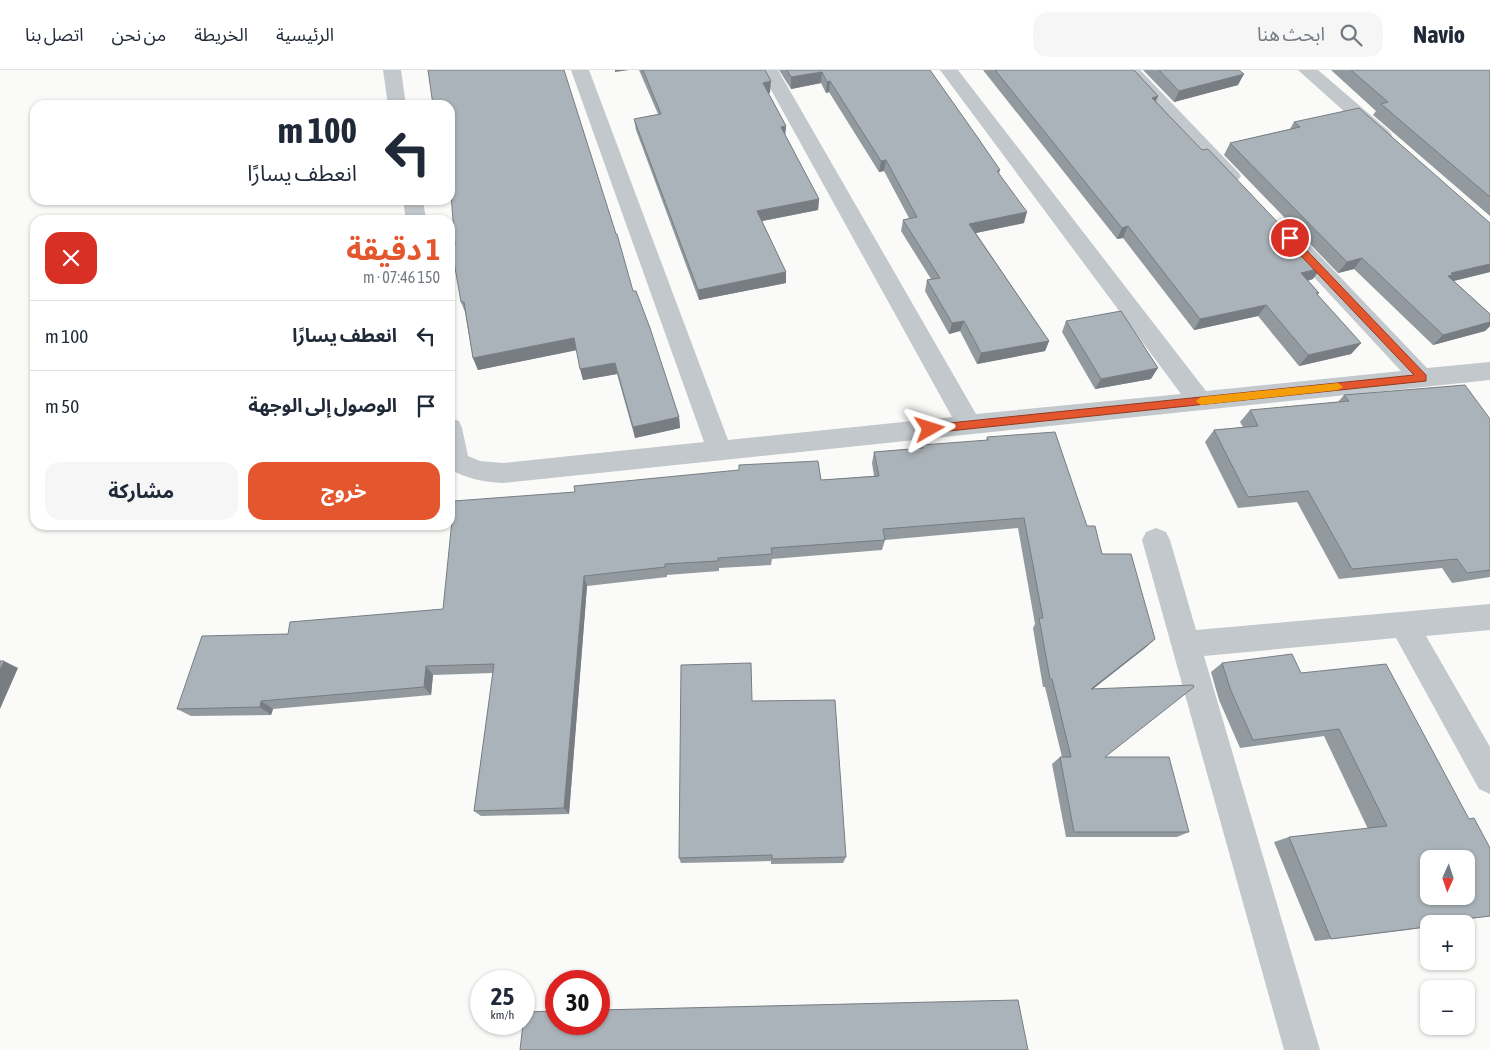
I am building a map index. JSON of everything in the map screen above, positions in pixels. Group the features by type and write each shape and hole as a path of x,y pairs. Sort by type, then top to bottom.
{"street":[{"path":"392,70 396,100"},
{"path":"580,70 719,450"},
{"path":"769,70 969,425"},
{"path":"949,70 1200,401"},
{"path":"1130,70 1246,192"},
{"path":"1308,70 1395,146"},
{"path":"1280,228 1422,378"},
{"path":"455,452 457,462 477,472 503,473 1490,371"},
{"path":"1156,540 1302,1050"},
{"path":"1186,644 1490,617"},
{"path":"1404,625 1490,778"}],"building":[{"path":"428,70 564,70 617,234 633,291 636,291 650,328 679,417 633,427 615,363 580,369 574,338 473,358 464,302 461,302 455,268 455,215 453,215 452,205 455,205 455,100 432,100"},
{"path":"643,70 765,70 771,81 763,83 786,126 781,127 819,199 757,211 786,272 698,290 634,119 661,114"},
{"path":"787,70 930,70 1000,170 997,171 1027,212 969,224 1049,341 981,353 964,321 952,323 927,280 940,278 903,220 917,217 886,160 881,161 830,81 827,82 822,72 791,77"},
{"path":"995,70 1134,70 1158,96 1152,98 1202,150 1208,149 1321,268 1301,273 1319,293 1316,293 1361,343 1308,355 1266,305 1200,319 1128,226 1122,228"},
{"path":"1159,70 1239,70 1244,74 1179,91"},
{"path":"1351,70 1490,70 1490,197 1381,104 1388,102"},
{"path":"1359,108 1490,223 1490,264 1451,273 1453,275 1448,276 1490,314 1490,322 1443,335 1362,258 1347,262 1230,143 1300,127 1294,122"},
{"path":"1121,311 1158,368 1101,379 1066,321"},
{"path":"1465,385 1490,419 1490,570 1467,573 1457,559 1352,569 1308,491 1248,497 1214,430 1258,426 1250,410 1349,401 1344,395"},
{"path":"1055,432 1087,526 1095,526 1102,554 1131,554 1155,639 1091,689 1193,685 1194,687 1105,757 1169,757 1189,832 1074,832 1060,757 1071,757 1052,679 1050,679 1039,618 1043,618 1024,518 883,529 885,540 771,548 772,554 718,558 718,561 665,564 665,567 584,576 564,808 474,811 494,664 426,666 424,687 261,701 260,707 177,709 202,636 288,634 290,622 443,609 451,530 455,530 455,501 575,492 574,486 739,470 739,465 818,461 821,480 879,476 874,452 923,448 922,445 988,440 987,437"},
{"path":"1292,654 1301,673 1386,664 1469,819 1474,818 1490,848 1490,916 1475,918 1475,915 1420,915 1420,928 1331,939 1289,837 1387,826 1339,729 1253,740 1231,691 1222,663"},
{"path":"0,661 4,661 0,670"},
{"path":"751,663 752,701 835,700 846,857 772,859 772,855 679,858 681,665"},
{"path":"1018,1000 1028,1050 520,1050 522,1035 535,1035 535,1012 545,1011 545,1035 610,1035 610,1010"}],"slow traffic":[{"path":"1201,401 1338,387"}],"route":[{"path":"930,429 1422,378 1290,238"}]}
